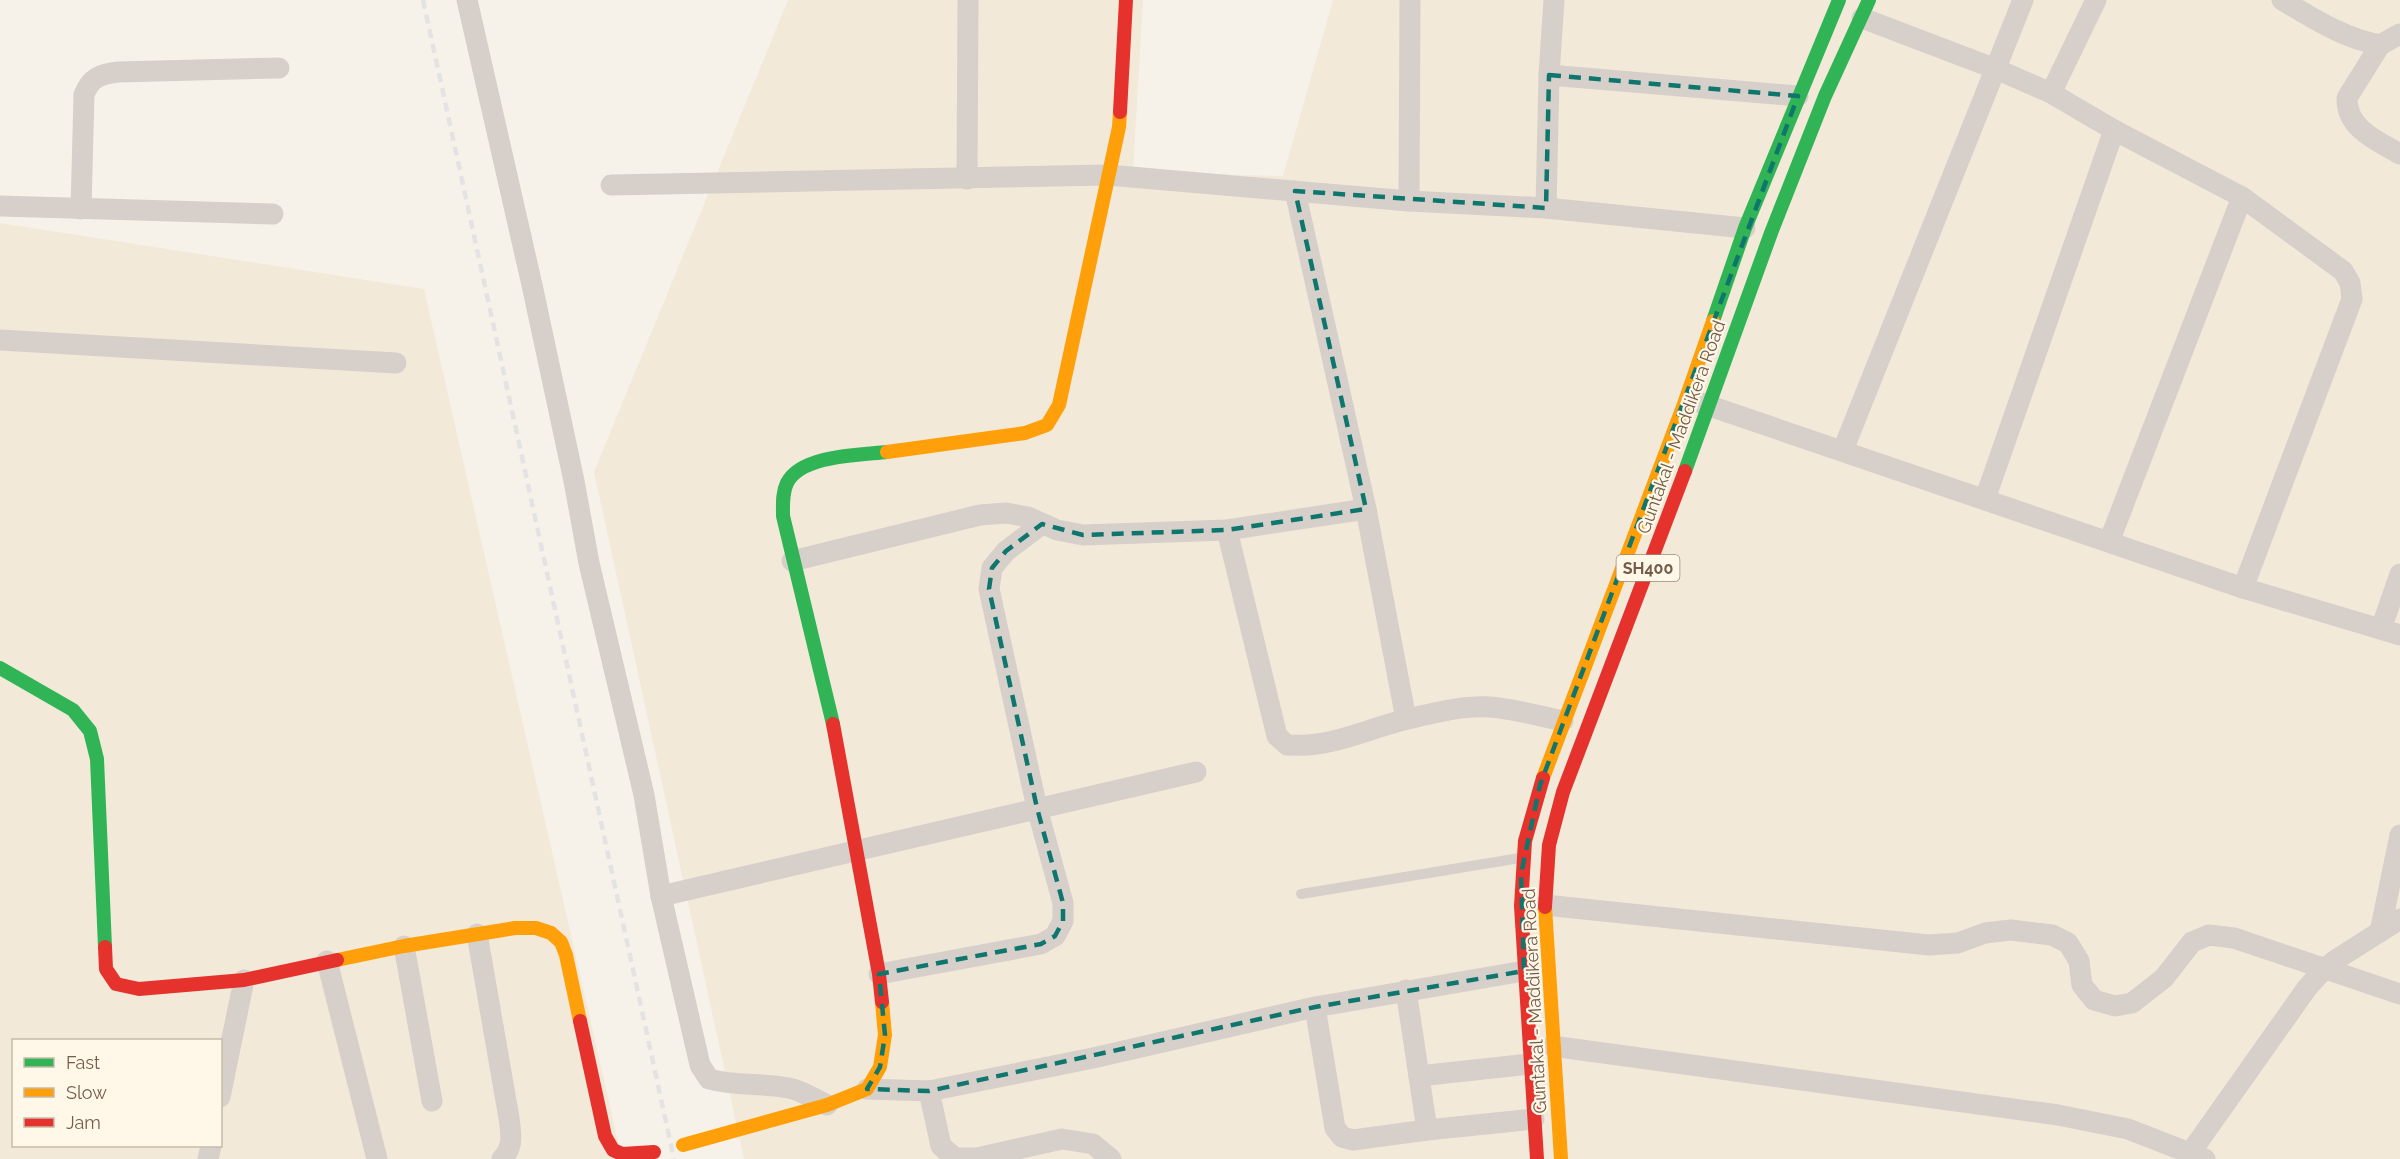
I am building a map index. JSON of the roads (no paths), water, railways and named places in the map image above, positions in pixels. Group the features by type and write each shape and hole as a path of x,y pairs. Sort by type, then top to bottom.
{"street":[{"path":"467,0 532,285 589,563 644,795 661,896 700,1065 709,1078 729,1084 791,1089 826,1105"},
{"path":"967,179 968,0"},
{"path":"867,1089 880,1067 885,1035 879,974 840,754 792,561 783,516 782,490 795,472 818,461 1025,433 1047,424 1059,405 1119,127 1126,0"},
{"path":"1409,201 1410,0"},
{"path":"1546,208 1549,75 1554,0"},
{"name":"Guntakal - Maddikera Road","path":"1537,1159 1521,906 1525,841 1540,785 1686,397 1745,228 1839,0"},
{"path":"1843,450 2023,0"},
{"path":"2051,93 2096,0"},
{"path":"2282,0 2336,31 2356,40 2380,45"},
{"path":"1865,9 2051,93 2114,130 2242,197 2343,272 2350,283 2352,299 2243,588"},
{"name":"Guntakal - Maddikera Road","path":"1561,1159 1552,1046 1545,905 1549,845 1563,792 1710,407 1770,233 1826,96 1865,9"},
{"path":"2400,34 2380,45 2346,98 2346,109 2351,120 2371,138 2400,154"},
{"path":"81,209 84,95 88,85 95,78 118,72 279,68"},
{"path":"1549,75 1798,96"},
{"path":"1985,499 2114,130"},
{"path":"611,185 1108,175 1409,201 1546,208 1745,228"},
{"path":"1295,192 1366,509 1406,719"},
{"path":"2109,542 2242,197"},
{"path":"0,206 273,214"},
{"path":"0,340 396,363"},
{"path":"1686,397 2243,588 2391,632 2400,574"},
{"path":"792,561 980,515 1006,513 1028,517 1057,530 1083,535 1227,530 1366,509"},
{"path":"879,974 1041,944 1055,936 1063,921 1064,903 1037,808 989,589 992,568 1006,551 1042,524"},
{"path":"1227,530 1277,736 1287,745 1328,743 1406,719 1458,709 1488,707 1563,721"},
{"path":"0,667 74,710 90,731 97,759 106,969 116,984 139,989 244,980 404,946 515,928 536,928 551,933 561,942 566,955 605,1136 613,1150 622,1154 654,1152"},
{"path":"661,896 1196,772"},
{"path":"2380,932 2400,835"},
{"path":"1545,905 1929,945 1958,943 1985,933 2011,930 2052,935 2068,943 2079,961 2082,985 2094,1000 2115,1006 2132,1003 2164,978 2192,942 2209,935 2234,938 2400,994"},
{"path":"1552,1046 2058,1115 2128,1129 2194,1157 2307,988 2324,969 2400,919"},
{"path":"477,934 512,1140 502,1159"},
{"path":"404,946 432,1101"},
{"path":"327,961 377,1159"},
{"path":"683,1145 826,1105 867,1089 929,1091 1093,1058 1315,1007 1524,971"},
{"path":"222,1087 244,980"},
{"path":"1406,990 1427,1130"},
{"path":"1315,1007 1335,1128 1342,1137 1353,1140 1534,1119"},
{"path":"1419,1076 1530,1064"},
{"path":"929,1091 941,1146 955,1158 977,1158 1062,1139 1092,1144 1112,1159"}],"lane":[{"path":"1301,894 1523,857"}],"railway":[{"path":"423,0 674,1159"}]}
